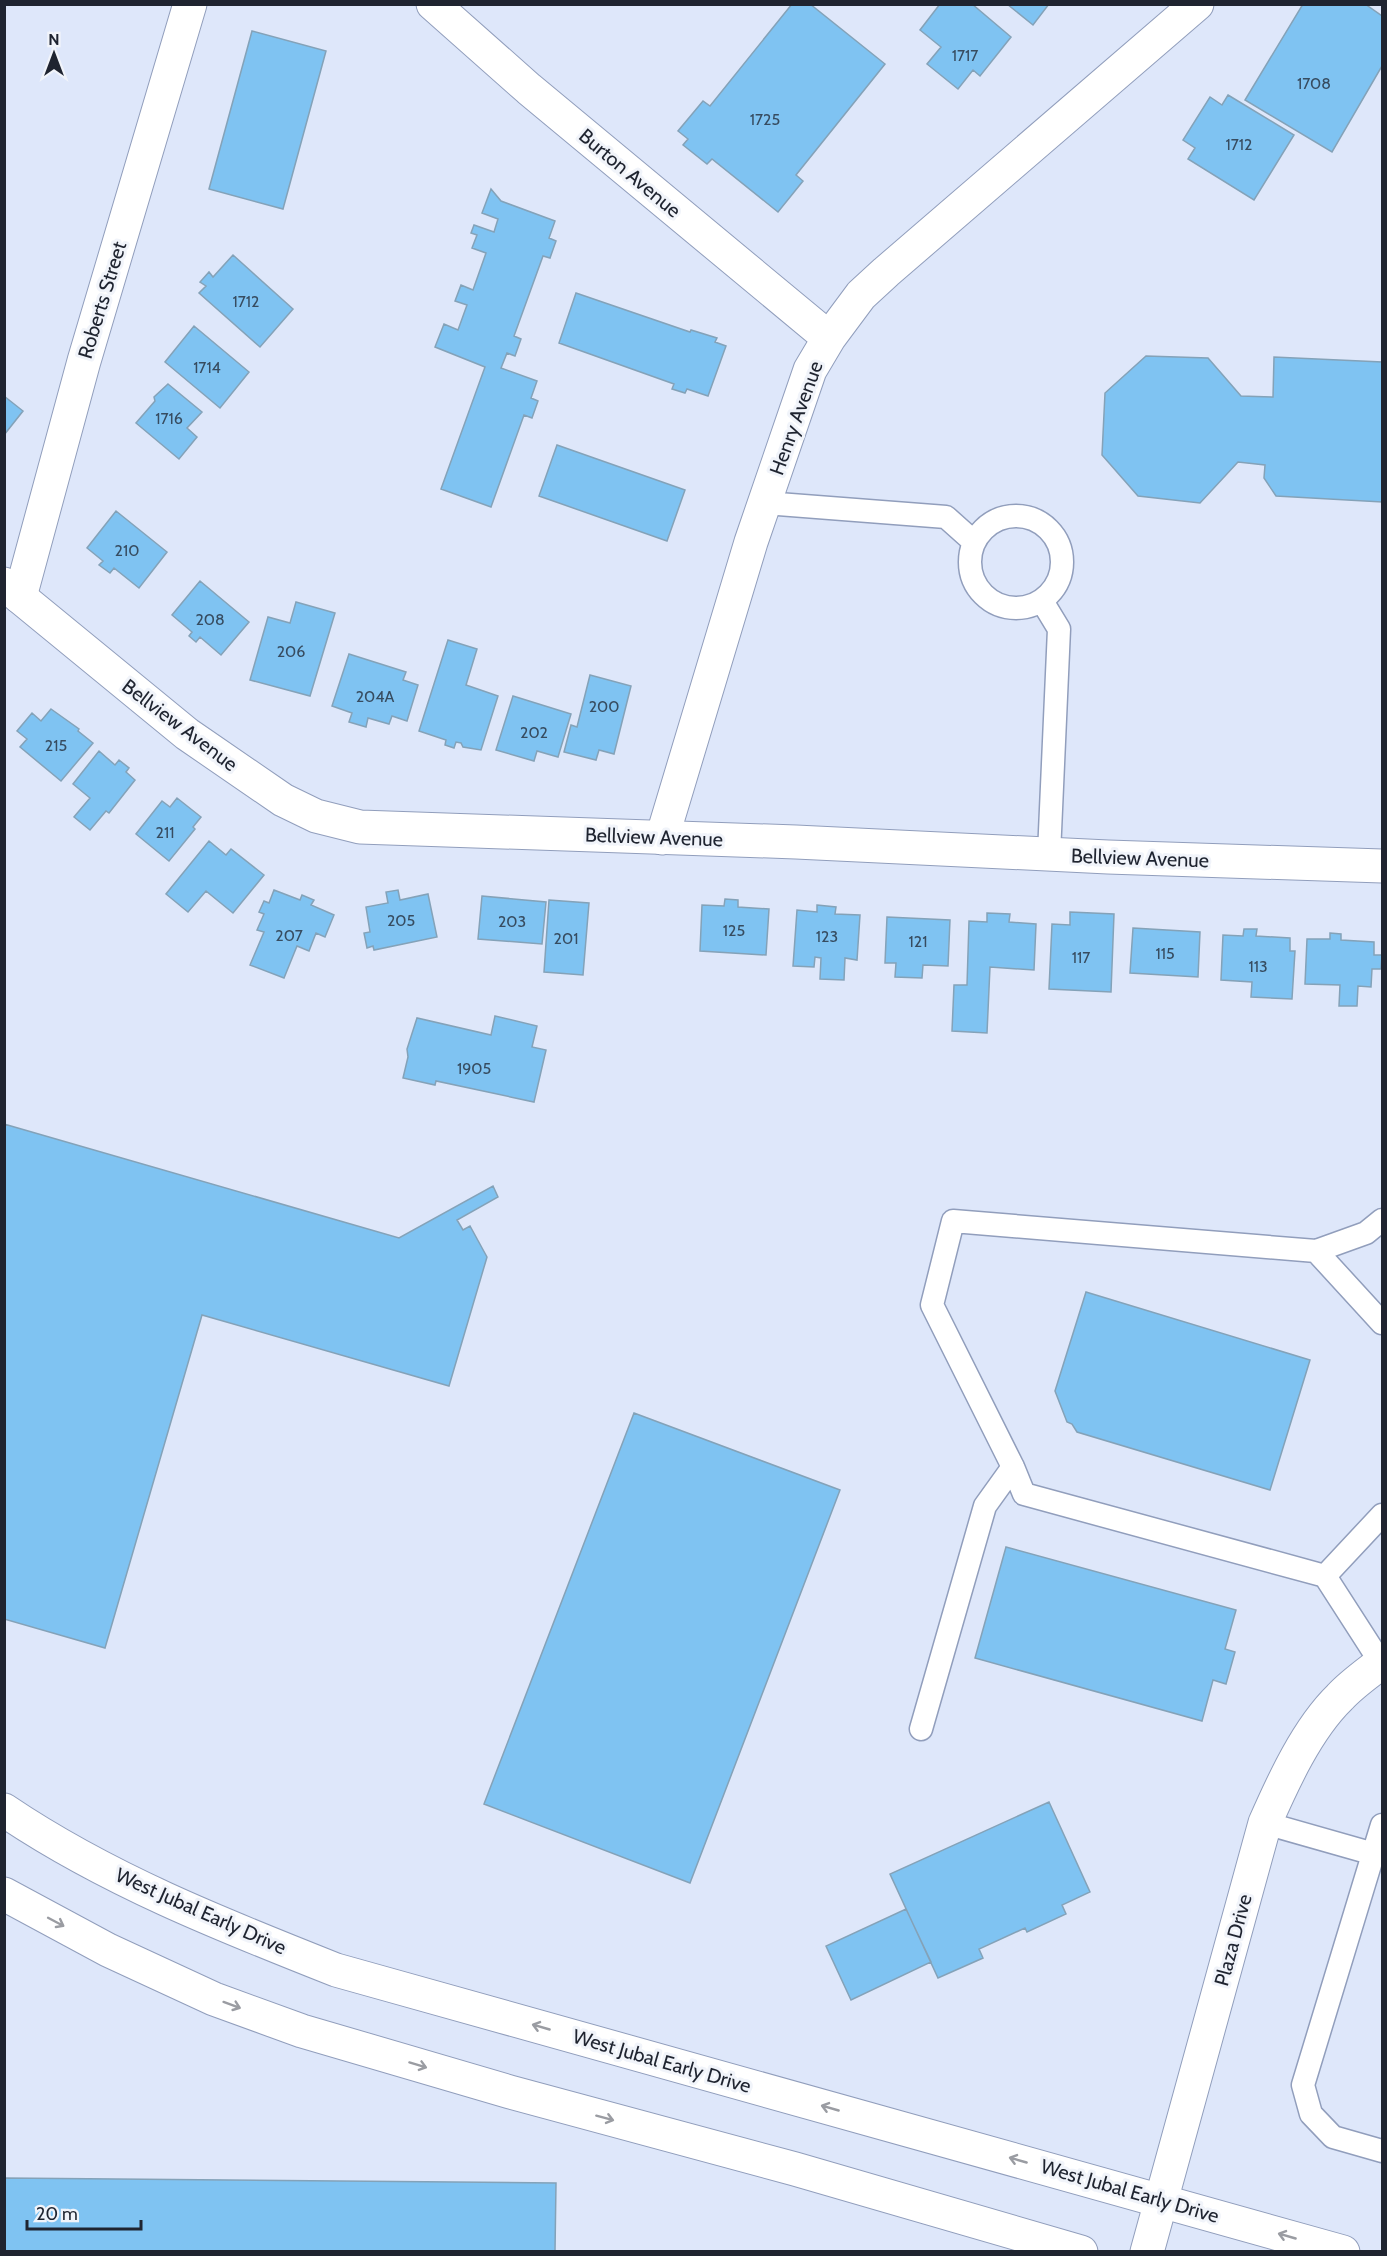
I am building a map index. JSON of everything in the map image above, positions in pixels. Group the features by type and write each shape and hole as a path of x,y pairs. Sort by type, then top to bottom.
{"street":[{"name":"Roberts Street","path":"12,590 84,361 190,4"},
{"name":"Burton Avenue","path":"433,4 538,97 829,338"},
{"name":"Henry Avenue","path":"662,838 751,542 810,370 829,338 861,296 886,272 1197,4"},
{"name":"Bellview Avenue","path":"12,590 188,734 283,800 316,816 360,827 808,842 1049,854 1383,866"},
{"name":"Plaza Drive","path":"1147,2252 1265,1823 1289,1769 1323,1717 1339,1697 1382,1662"},
{"name":"West Jubal Early Drive","path":"4,1810 106,1869 219,1924 336,1970 1343,2252"},
{"path":"4,1894 108,1950 214,1999 302,2031 510,2092 795,2169 1081,2252"}],"lane":[{"path":"765,503 946,517 974,542"},
{"path":"1012,516 1036,520 1055,536 1062,559 1058,583 1042,601 1019,609 995,604 977,588 969,566 974,542 989,524 1012,516"},
{"path":"1042,601 1059,629 1049,854"},
{"path":"1382,1662 1325,1576 1024,1494 1013,1467 933,1305 953,1221 1316,1251 1366,1233 1383,1220"},
{"path":"1316,1251 1383,1323"},
{"path":"921,1729 986,1506 1013,1467"},
{"path":"1325,1576 1383,1515"},
{"path":"1265,1823 1374,1854"},
{"path":"1383,1825 1303,2085 1311,2114 1333,2136 1383,2151"}],"building":[{"path":"792,4 810,4 885,64 796,175 803,181 778,212 712,159 707,164 683,145 688,139 678,131 703,101 710,106"},
{"path":"940,4 972,4 1011,37 980,76 973,70 958,89 927,64 941,47 920,30"},
{"path":"1007,4 1049,4 1033,25"},
{"path":"1303,4 1365,4 1382,16 1382,66 1332,152 1245,100"},
{"path":"252,31 326,51 283,209 209,189"},
{"path":"1228,95 1294,135 1254,200 1188,159 1195,148 1183,140 1210,97 1222,105"},
{"path":"491,189 501,201 555,221 549,238 556,241 550,258 543,256 514,336 521,339 515,356 507,353 501,368 537,381 531,398 538,401 532,418 524,415 491,507 441,489 485,367 435,347 444,324 458,330 467,305 455,301 461,285 473,290 486,253 472,248 477,235 471,233 474,225 494,232 498,219 482,213"},
{"path":"233,255 293,309 260,347 199,293 206,286 200,282 209,272 213,277"},
{"path":"576,293 690,332 691,330 717,338 715,342 726,346 708,396 687,389 685,393 672,389 674,384 559,343"},
{"path":"194,326 249,372 220,408 165,362"},
{"path":"1146,356 1208,358 1241,396 1273,397 1274,357 1382,362 1382,502 1276,496 1264,478 1265,465 1238,462 1200,503 1138,496 1102,455 1105,393"},
{"path":"168,384 202,412 187,428 197,437 179,459 136,423 155,401 154,397"},
{"path":"4,396 23,411 4,435"},
{"path":"557,445 685,490 667,541 539,496"},
{"path":"116,511 167,552 139,588 114,568 110,573 99,565 103,561 87,548"},
{"path":"200,581 249,622 221,655 200,637 196,642 189,636 192,632 172,615"},
{"path":"296,602 335,613 310,696 250,680 268,617 290,623"},
{"path":"448,640 477,649 466,685 498,696 481,750 463,747 461,743 456,742 454,748 445,745 446,740 419,731"},
{"path":"349,654 406,672 403,680 418,685 407,721 392,716 389,724 368,718 366,727 349,722 352,713 332,706"},
{"path":"590,675 631,686 614,754 599,750 596,760 564,752 571,725 577,727"},
{"path":"513,696 571,714 558,757 537,751 534,761 496,750"},
{"path":"51,709 79,729 78,731 93,743 61,781 20,747 27,739 17,731 32,713 41,721"},
{"path":"99,751 115,765 119,760 129,768 126,772 135,780 109,813 106,811 90,830 74,817 90,798 73,784"},
{"path":"177,798 201,817 193,827 195,829 169,861 136,834 162,801 170,807"},
{"path":"209,841 226,855 231,849 264,875 233,913 206,891 188,912 166,894"},
{"path":"274,890 300,900 302,895 314,900 311,905 334,915 325,937 316,933 309,951 297,946 284,978 250,965 264,932 257,930 264,914 259,912 264,901 269,903"},
{"path":"398,890 400,900 428,894 437,937 374,950 373,946 367,948 364,933 370,932 366,907 388,903 386,892"},
{"path":"482,896 546,902 542,944 478,939"},
{"path":"725,899 738,900 738,907 769,909 766,955 700,951 702,905 724,906"},
{"path":"549,900 589,903 583,975 544,972"},
{"path":"817,905 836,907 835,914 860,915 857,960 845,958 844,980 820,979 821,958 815,957 814,967 793,966 797,910 817,912"},
{"path":"1070,912 1114,914 1111,992 1049,989 1052,924 1070,925"},
{"path":"987,913 1010,914 1009,922 1036,924 1034,970 990,967 987,1033 952,1031 954,985 967,985 969,921 987,922"},
{"path":"887,917 950,920 948,966 923,965 922,978 895,977 896,963 885,963"},
{"path":"1133,928 1200,932 1198,977 1130,973"},
{"path":"1244,929 1257,929 1256,936 1290,938 1290,951 1295,951 1292,999 1251,997 1252,982 1221,980 1223,935 1243,936"},
{"path":"1330,933 1341,934 1341,940 1374,942 1374,955 1382,955 1381,969 1372,969 1371,987 1358,986 1357,1006 1339,1006 1340,985 1305,984 1307,939 1330,939"},
{"path":"495,1016 537,1026 532,1047 546,1050 534,1102 436,1081 435,1085 403,1078 408,1057 407,1049 417,1018 491,1035"},
{"path":"4,1124 399,1238 493,1186 498,1197 457,1220 463,1230 470,1226 487,1257 449,1386 202,1315 105,1648 4,1619"},
{"path":"1086,1292 1310,1360 1270,1490 1077,1432 1072,1424 1067,1422 1055,1391"},
{"path":"634,1413 840,1490 690,1883 484,1804"},
{"path":"1006,1547 1236,1610 1225,1649 1235,1652 1226,1684 1213,1680 1202,1721 975,1658"},
{"path":"1049,1802 1090,1892 1062,1905 1066,1914 1027,1932 1025,1928 979,1949 983,1958 938,1978 890,1874"},
{"path":"906,1909 931,1962 851,2000 826,1946"},
{"path":"4,2178 556,2183 555,2252 4,2252"}]}
